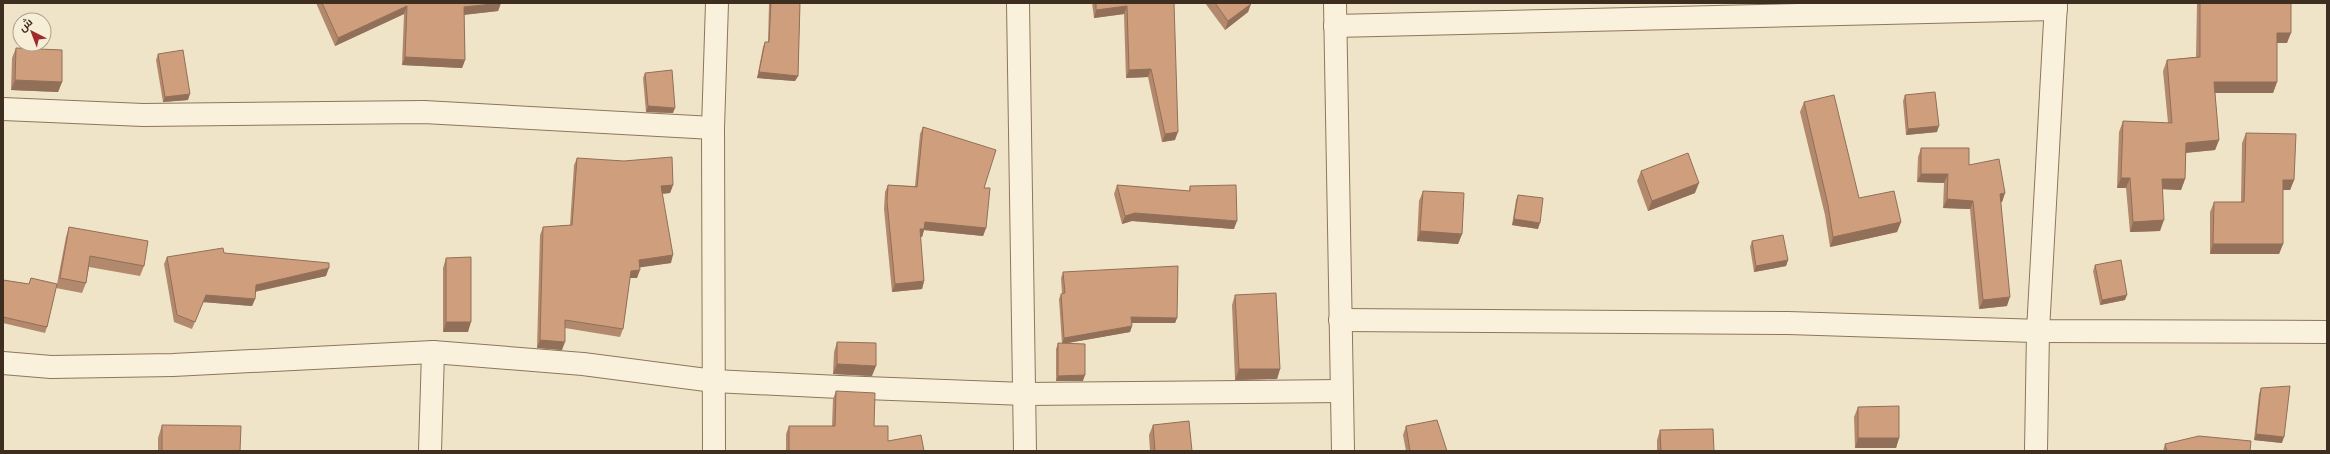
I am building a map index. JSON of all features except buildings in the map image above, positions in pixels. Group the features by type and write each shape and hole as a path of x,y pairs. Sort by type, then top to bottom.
{"street":[{"path":"714,451 713,128 717,3"},
{"path":"1018,3 1025,451"},
{"path":"1335,3 1343,451"},
{"path":"1335,26 2056,6 2038,331 2036,451"},
{"path":"3,109 142,115 424,112 713,128"},
{"path":"1340,320 1788,323 2038,331 2327,332"},
{"path":"3,363 51,367 173,366 433,352 583,364 714,381 1025,394 1341,391"},
{"path":"430,451 433,352"}]}
